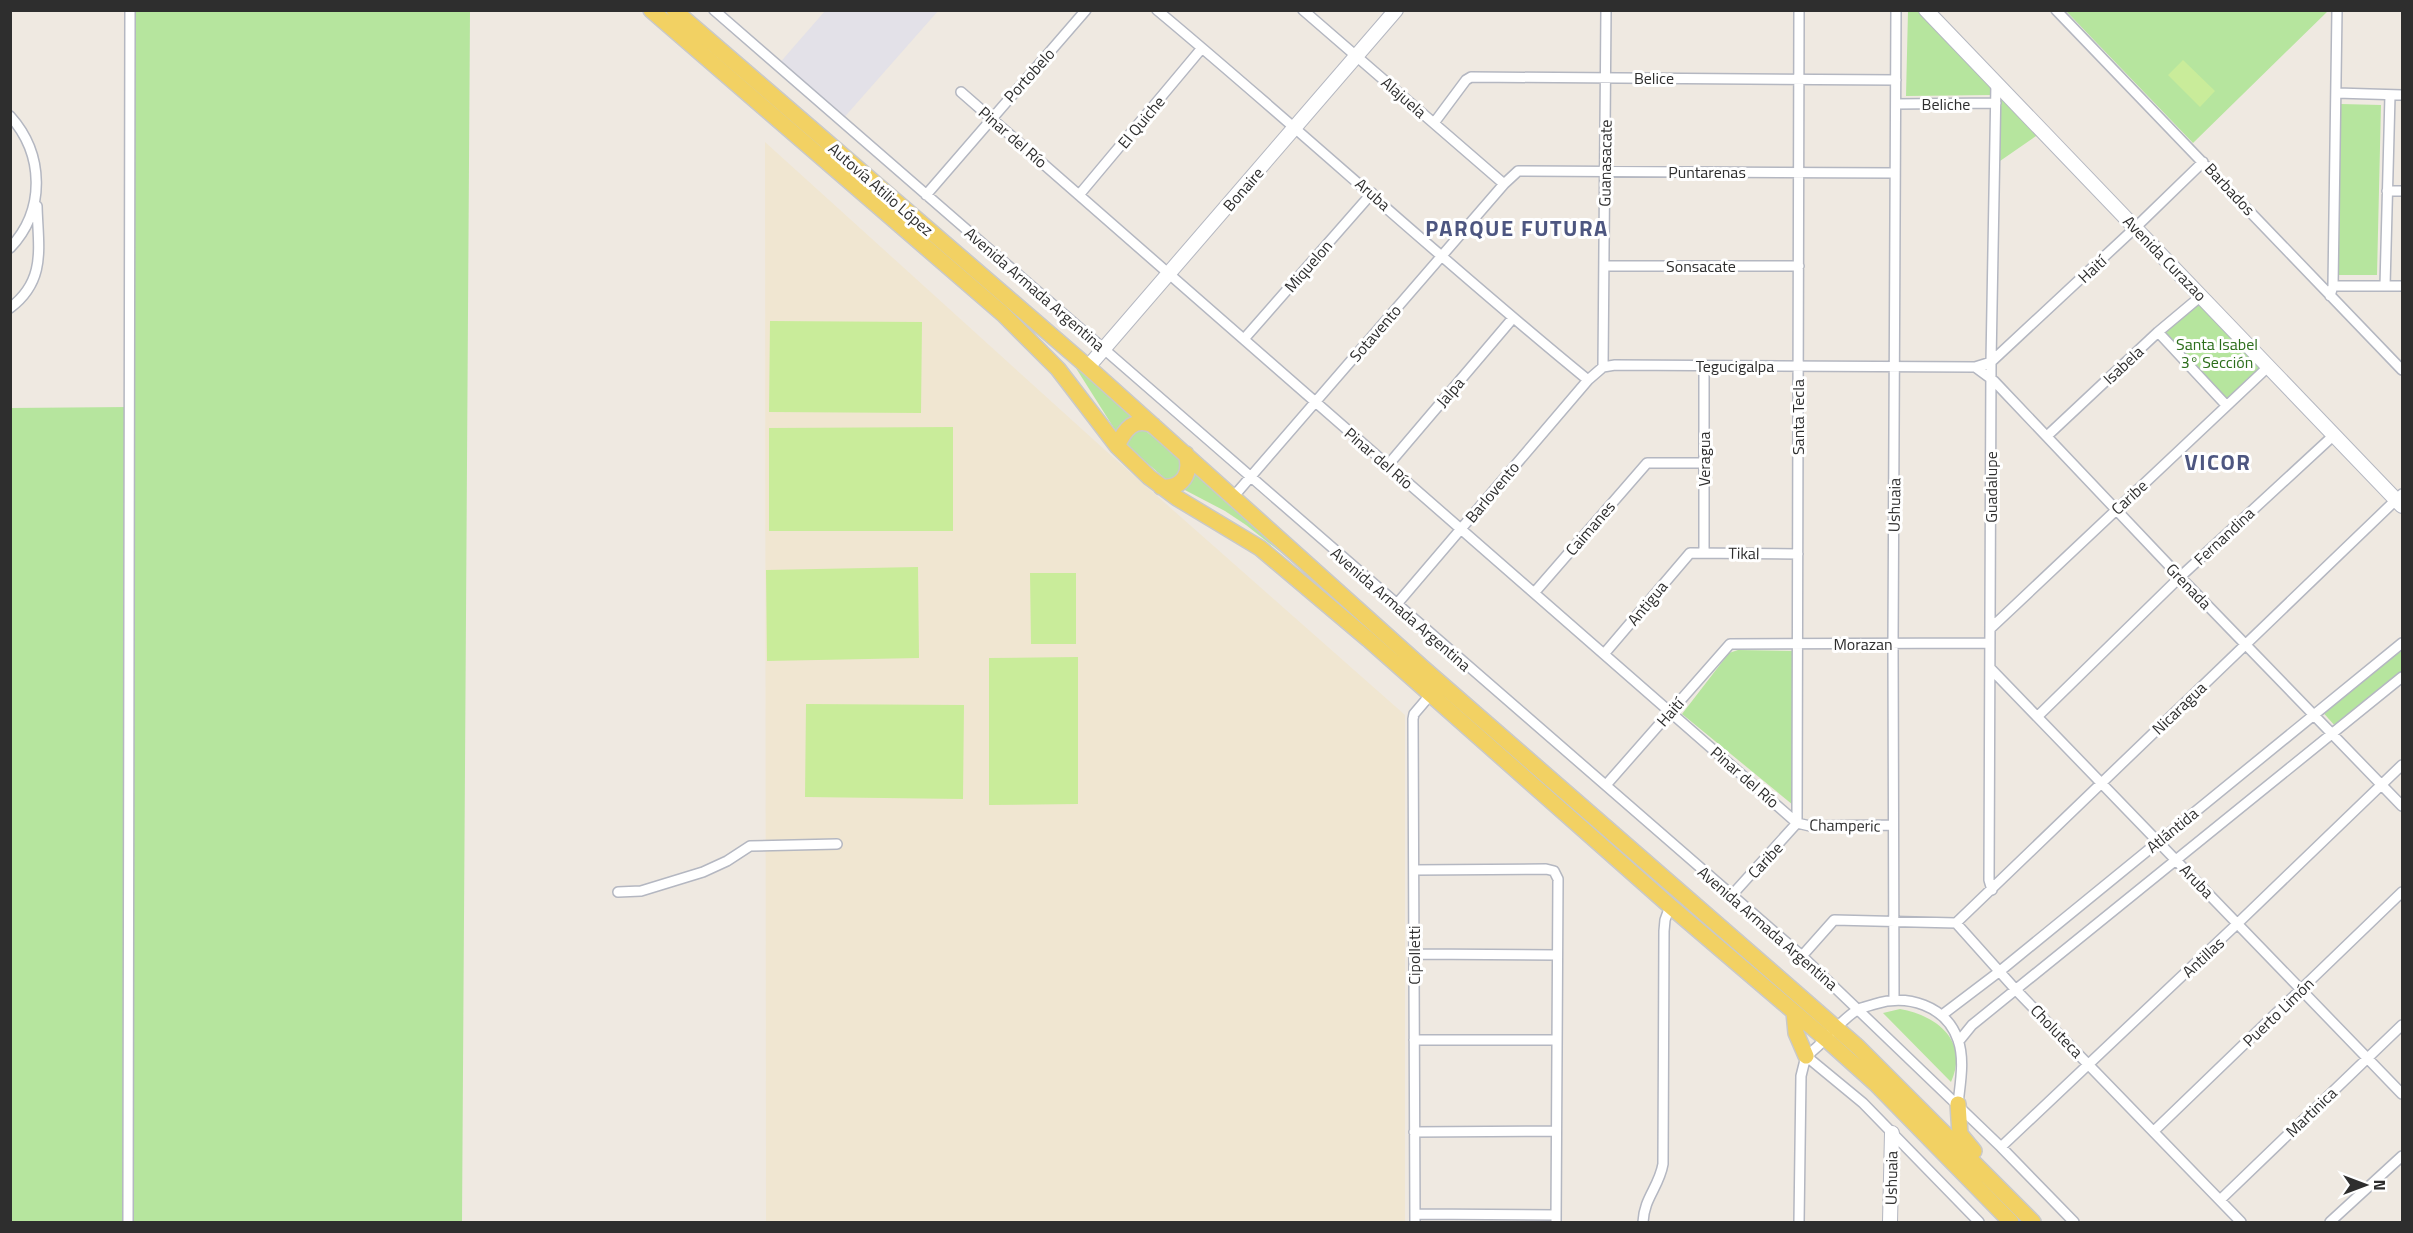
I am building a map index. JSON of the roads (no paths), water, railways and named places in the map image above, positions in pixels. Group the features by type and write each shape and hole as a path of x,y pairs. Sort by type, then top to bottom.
{"main road":[{"name":"Autovía Atilio López","path":"651,10 1003,314 1058,369"},
{"name":"Autovía Atilio López","path":"674,10 1088,368"},
{"name":"Avenida Armada Argentina","path":"1088,368 1234,496 1832,1034 2033,1222"},
{"name":"Avenida Armada Argentina","path":"1058,369 1117,446 1161,487 1260,548 1431,694 1670,906 1794,1012 1832,1034 1876,1084 2011,1222"},
{"path":"1117,446 1122,434 1135,422 1153,425"},
{"path":"1161,487 1173,487 1184,481 1189,470 1186,454"},
{"path":"1794,1012 1796,1033 1806,1056"},
{"path":"1958,1104 1960,1134 1963,1140 2009,1191 2018,1208"}],"street":[{"path":"128,1222 130,10"},
{"name":"Avenida Armada Argentina","path":"714,10 1802,956 1958,1104 2074,1222"},
{"name":"Portobelo","path":"926,195 1086,10"},
{"name":"Aruba","path":"1156,10 1372,193 1587,380"},
{"name":"Alajuela","path":"1303,10 1504,184"},
{"name":"Bonaire","path":"1088,368 1396,10"},
{"name":"Guanasacate","path":"1604,368 1606,10"},
{"name":"Santa Tecla","path":"1797,823 1799,10"},
{"name":"Ushuaia","path":"1894,999 1896,10"},
{"name":"Avenida Curazao","path":"1926,10 2334,435 2400,500"},
{"name":"Barbados","path":"2056,10 2331,291 2403,369"},
{"path":"2337,10 2331,291 2403,286"},
{"name":"El Quiche","path":"1079,195 1202,48"},
{"name":"Belice","path":"1434,123 1466,80 1472,77 1896,80"},
{"name":"Guadalupe","path":"1992,890 1989,880 1990,362 1996,83"},
{"name":"Pinar del Río","path":"961,92 1797,823"},
{"path":"2337,93 2403,95"},
{"path":"2385,286 2390,95"},
{"name":"Beliche","path":"1896,104 1996,104"},
{"path":"10,116 20,127 31,148 37,172 39,264 25,297 10,308"},
{"name":"Haití","path":"1975,367 1990,362 2203,162"},
{"name":"Puntarenas","path":"1518,171 1895,173"},
{"name":"Sotavento","path":"1234,496 1504,184 1518,171"},
{"path":"2387,191 2403,191"},
{"name":"Miquelon","path":"1244,339 1372,193"},
{"path":"10,248 21,237 31,217 37,195"},
{"name":"Sonsacate","path":"1604,266 1799,266"},
{"name":"Isabela","path":"2047,436 2158,332 2201,296"},
{"name":"Jalpa","path":"1388,465 1513,318"},
{"path":"2158,332 2226,405"},
{"name":"Tegucigalpa","path":"1604,368 1615,365 1975,367"},
{"name":"Veragua","path":"1704,365 1704,553"},
{"name":"Caribe","path":"1990,628 2269,366"},
{"name":"Grenada","path":"1975,367 1991,377 2180,577 2403,806"},
{"path":"1587,380 1604,368"},
{"name":"Barlovento","path":"1396,605 1587,380"},
{"name":"Fernandina","path":"2038,717 2180,577 2334,435"},
{"name":"Caimanes","path":"1534,593 1647,464 1704,463"},
{"name":"Nicaragua","path":"1956,923 2246,644 2400,500"},
{"name":"Tikal","path":"1690,552 1798,554"},
{"name":"Antigua","path":"1604,654 1690,552"},
{"name":"Haití","path":"1606,785 1726,647 1736,643"},
{"name":"Morazan","path":"1736,643 1990,643"},
{"name":"Atlántida","path":"1942,1015 2000,971 2403,643"},
{"name":"Aruba","path":"1990,668 2403,1094"},
{"name":"Atlántida","path":"1959,1041 1968,1028 2403,676"},
{"name":"Cipolletti","path":"1415,1218 1413,719 1414,714 1431,694"},
{"name":"Antillas","path":"2001,1147 2403,765"},
{"name":"Caribe","path":"1732,895 1797,823"},
{"name":"Champeric","path":"1797,823 1810,826 1893,825"},
{"path":"618,891 641,891 703,872 727,861 750,846 837,844"},
{"path":"1414,870 1546,869 1554,871 1558,879 1556,1219 1415,1218"},
{"name":"Puerto Limón","path":"2154,1131 2403,892"},
{"path":"1643,1222 1646,1201 1661,1177 1663,1164 1665,920 1670,906"},
{"path":"1802,956 1828,923 1838,919 1956,923"},
{"name":"Choluteca","path":"1956,923 2016,990 2241,1222"},
{"path":"1414,954 1557,955"},
{"path":"1799,1222 1801,1076 1806,1056 1859,1009 1894,999 1921,1003 1942,1015 1959,1041 1961,1069 1958,1104"},
{"name":"Martinica","path":"2220,1200 2403,1024"},
{"path":"1414,1040 1557,1040"},
{"path":"1806,1056 1863,1103 1979,1222"},
{"path":"1414,1132 1556,1131"},
{"name":"Ushuaia","path":"1890,1222 1892,1133"},
{"path":"2330,1222 2403,1156"}],"district":[{"name":"PARQUE FUTURA","path":"1517,228"},
{"name":"VICOR","path":"2218,462"}],"park label":[{"name":"Santa Isabel 3° Sección","path":"2217,353"}]}
